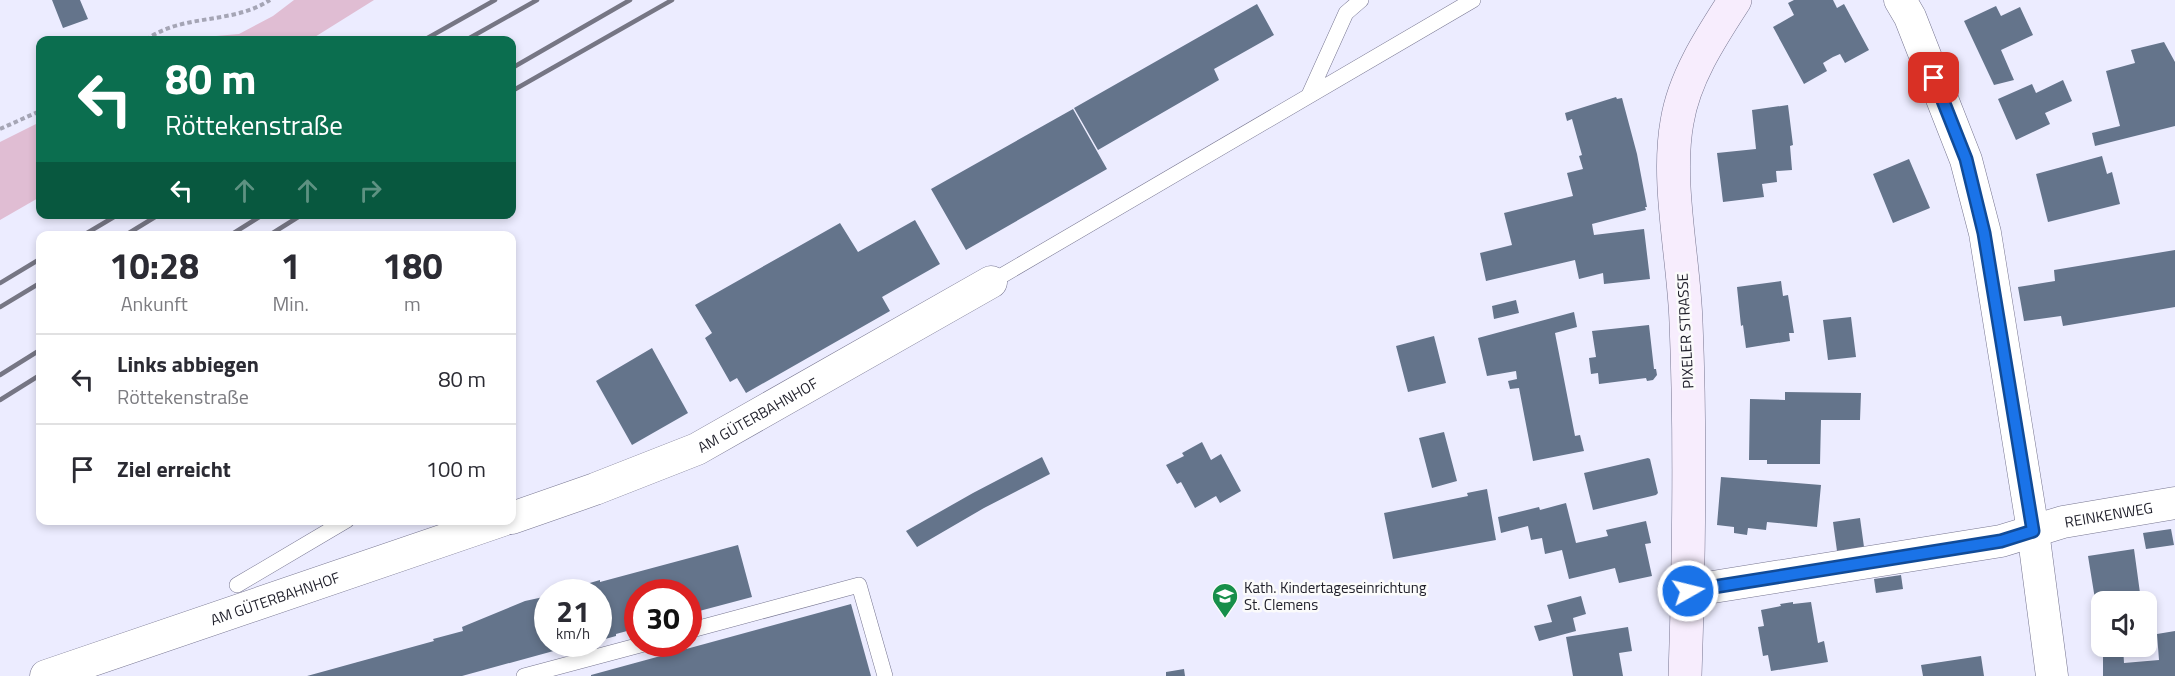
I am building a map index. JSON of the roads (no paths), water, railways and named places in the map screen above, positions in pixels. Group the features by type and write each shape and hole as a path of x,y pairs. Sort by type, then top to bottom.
{"main road":[{"name":"PIXELER STRASSE","path":"1685,676 1690,442 1686,319 1673,168 1677,123 1685,91 1701,57 1735,0"}],"street":[{"path":"1900,0 1910,17 1969,170 1984,233 2033,531 2052,676"},
{"name":"AM GÜTERBAHNHOF","path":"516,517 697,449 991,282"},
{"name":"REINKENWEG","path":"1688,591 2001,541 2062,522 2175,503"},
{"name":"AM GÜTERBAHNHOF","path":"46,676 488,525"}],"lane":[{"path":"1309,95 1346,14 1361,0"},
{"path":"991,282 1473,0"},
{"path":"237,585 339,525"},
{"path":"702,627 859,585 885,676"},
{"path":"524,676 624,649"}],"railway":[{"path":"431,36 495,0"},
{"path":"473,36 537,0"},
{"path":"516,66 630,0"},
{"path":"516,89 672,0"},
{"path":"90,231 111,219"},
{"path":"132,231 152,219"},
{"path":"237,231 256,219"},
{"path":"276,231 295,219"},
{"path":"0,283 36,261"},
{"path":"0,307 36,285"},
{"path":"0,375 36,352"},
{"path":"0,400 36,378"}],"place":[{"name":"Kath. Kindertageseinrichtung St. Clemens","path":"1225,619"}]}
